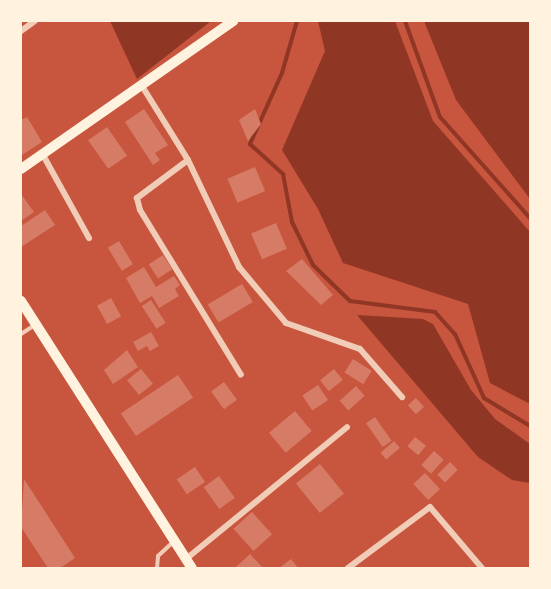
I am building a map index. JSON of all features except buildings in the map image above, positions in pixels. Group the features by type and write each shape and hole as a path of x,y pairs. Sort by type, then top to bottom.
{"main road":[{"path":"21,169 233,21"},
{"path":"21,301 189,563"}],"street":[{"path":"21,31 35,21"},
{"path":"142,86 188,160 239,267 286,323 360,349 402,397"},
{"path":"43,155 89,238"},
{"path":"188,160 137,198 140,210 241,375"},
{"path":"189,563 347,427"},
{"path":"348,568 430,507 482,568"}],"lane":[{"path":"21,333 35,324"},
{"path":"157,568 158,556 174,541"}],"shaded area":[{"path":"110,21 211,21 137,79"},
{"path":"318,21 395,21 433,121 530,232 530,404 490,383 468,304 343,263 318,209 282,150 325,51"},
{"path":"424,21 530,21 530,199 456,100"},
{"path":"357,315 423,319 433,324 471,390 495,419 530,444 530,483 512,480 478,457"}],"waterway":[{"path":"297,21 282,73 250,144 283,174 292,222 313,265 350,301 435,312 455,334 484,398 530,426"},
{"path":"405,21 440,117 530,218"}]}
